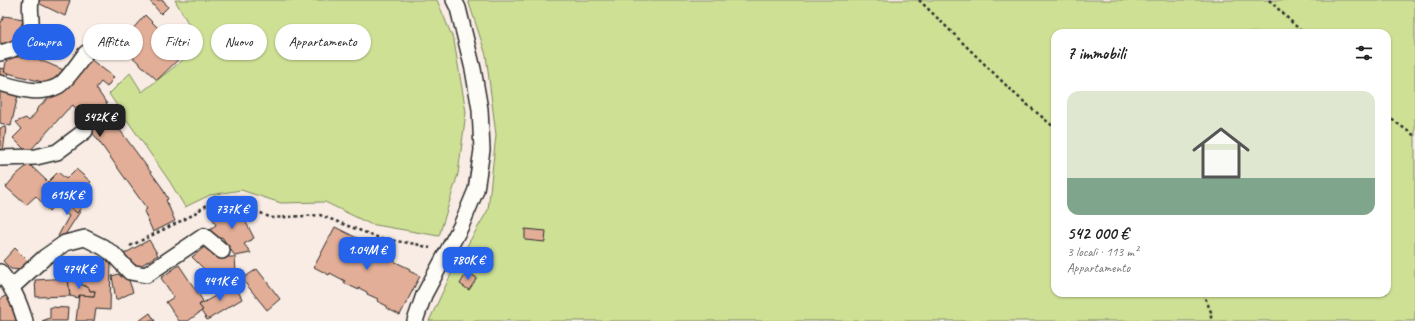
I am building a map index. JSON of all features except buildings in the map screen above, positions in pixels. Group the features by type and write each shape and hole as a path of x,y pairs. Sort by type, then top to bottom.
{"street":[{"path":"0,53 21,46 28,37 31,30 31,0"},
{"path":"415,321 424,295 446,252 462,226 476,190 482,150 480,110 474,69 458,8 454,0"},
{"path":"0,83 32,91 59,86 83,57"},
{"path":"0,158 36,157 56,152 85,131"},
{"path":"12,286 45,257 65,243 85,238 113,254 130,272 146,275 204,236 222,251"},
{"path":"0,272 12,286 25,321"}],"path":[{"path":"919,0 1016,95 1051,125"},
{"path":"1269,0 1299,29"},
{"path":"1391,119 1415,136"},
{"path":"113,254 189,217 207,205 224,200 251,208 271,218 320,215 382,240 416,244 446,252"},
{"path":"1205,297 1211,312 1211,321"}],"green space":[{"path":"175,0 437,0 454,41 466,112 458,174 439,236 370,224 325,202 281,203 241,190 210,195 185,207 170,182 109,94 130,73 142,92 183,60 203,60 203,24 189,24"},
{"path":"468,0 1415,0 1415,321 429,321 454,268 488,210 496,135 486,55"}]}
